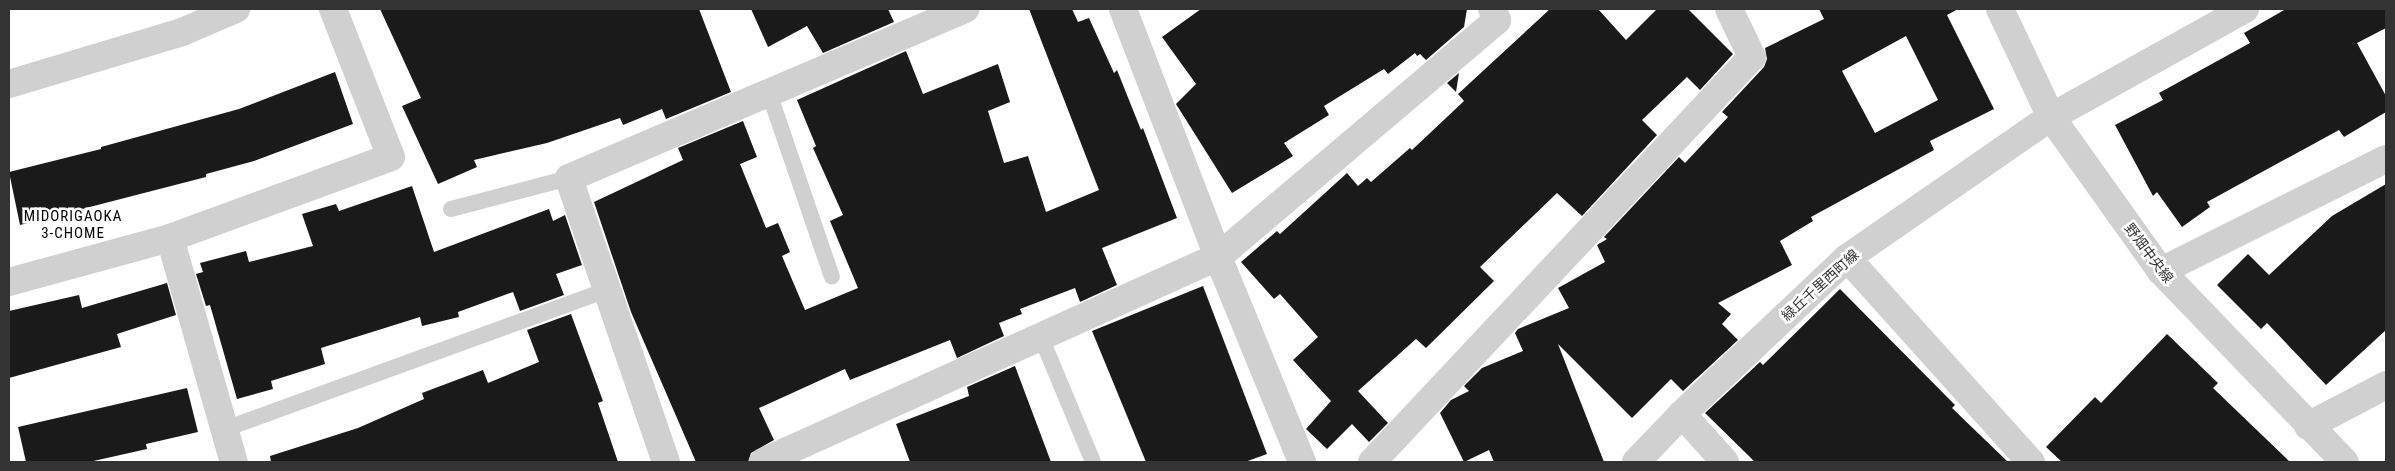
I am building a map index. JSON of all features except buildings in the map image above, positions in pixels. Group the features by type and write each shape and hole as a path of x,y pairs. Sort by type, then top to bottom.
{"street":[{"path":"9,84 182,32 236,9"},
{"path":"9,282 170,238 391,157 333,9"},
{"path":"666,462 569,178 965,9"},
{"path":"1123,9 1218,257 1302,462"},
{"path":"763,462 1218,257 1498,20 1492,9"},
{"path":"1372,462 1752,56 1729,9"},
{"name":"野畑中央線","path":"2000,9 2052,117 2160,271 2308,426 2345,462"},
{"name":"緑丘千里西町線","path":"1636,462 1682,414 1847,258 2052,117 2245,9"},
{"path":"2160,271 2386,159"},
{"path":"170,238 234,462"},
{"path":"1847,258 2032,462"},
{"path":"2308,426 2386,385"},
{"path":"1682,414 1725,462"}],"lane":[{"path":"769,93 832,277"},
{"path":"451,209 569,178"},
{"path":"225,429 607,290"},
{"path":"1041,337 1093,462"}],"district":[{"name":"MIDORIGAOKA 3-CHOME","path":"73,224"}]}
